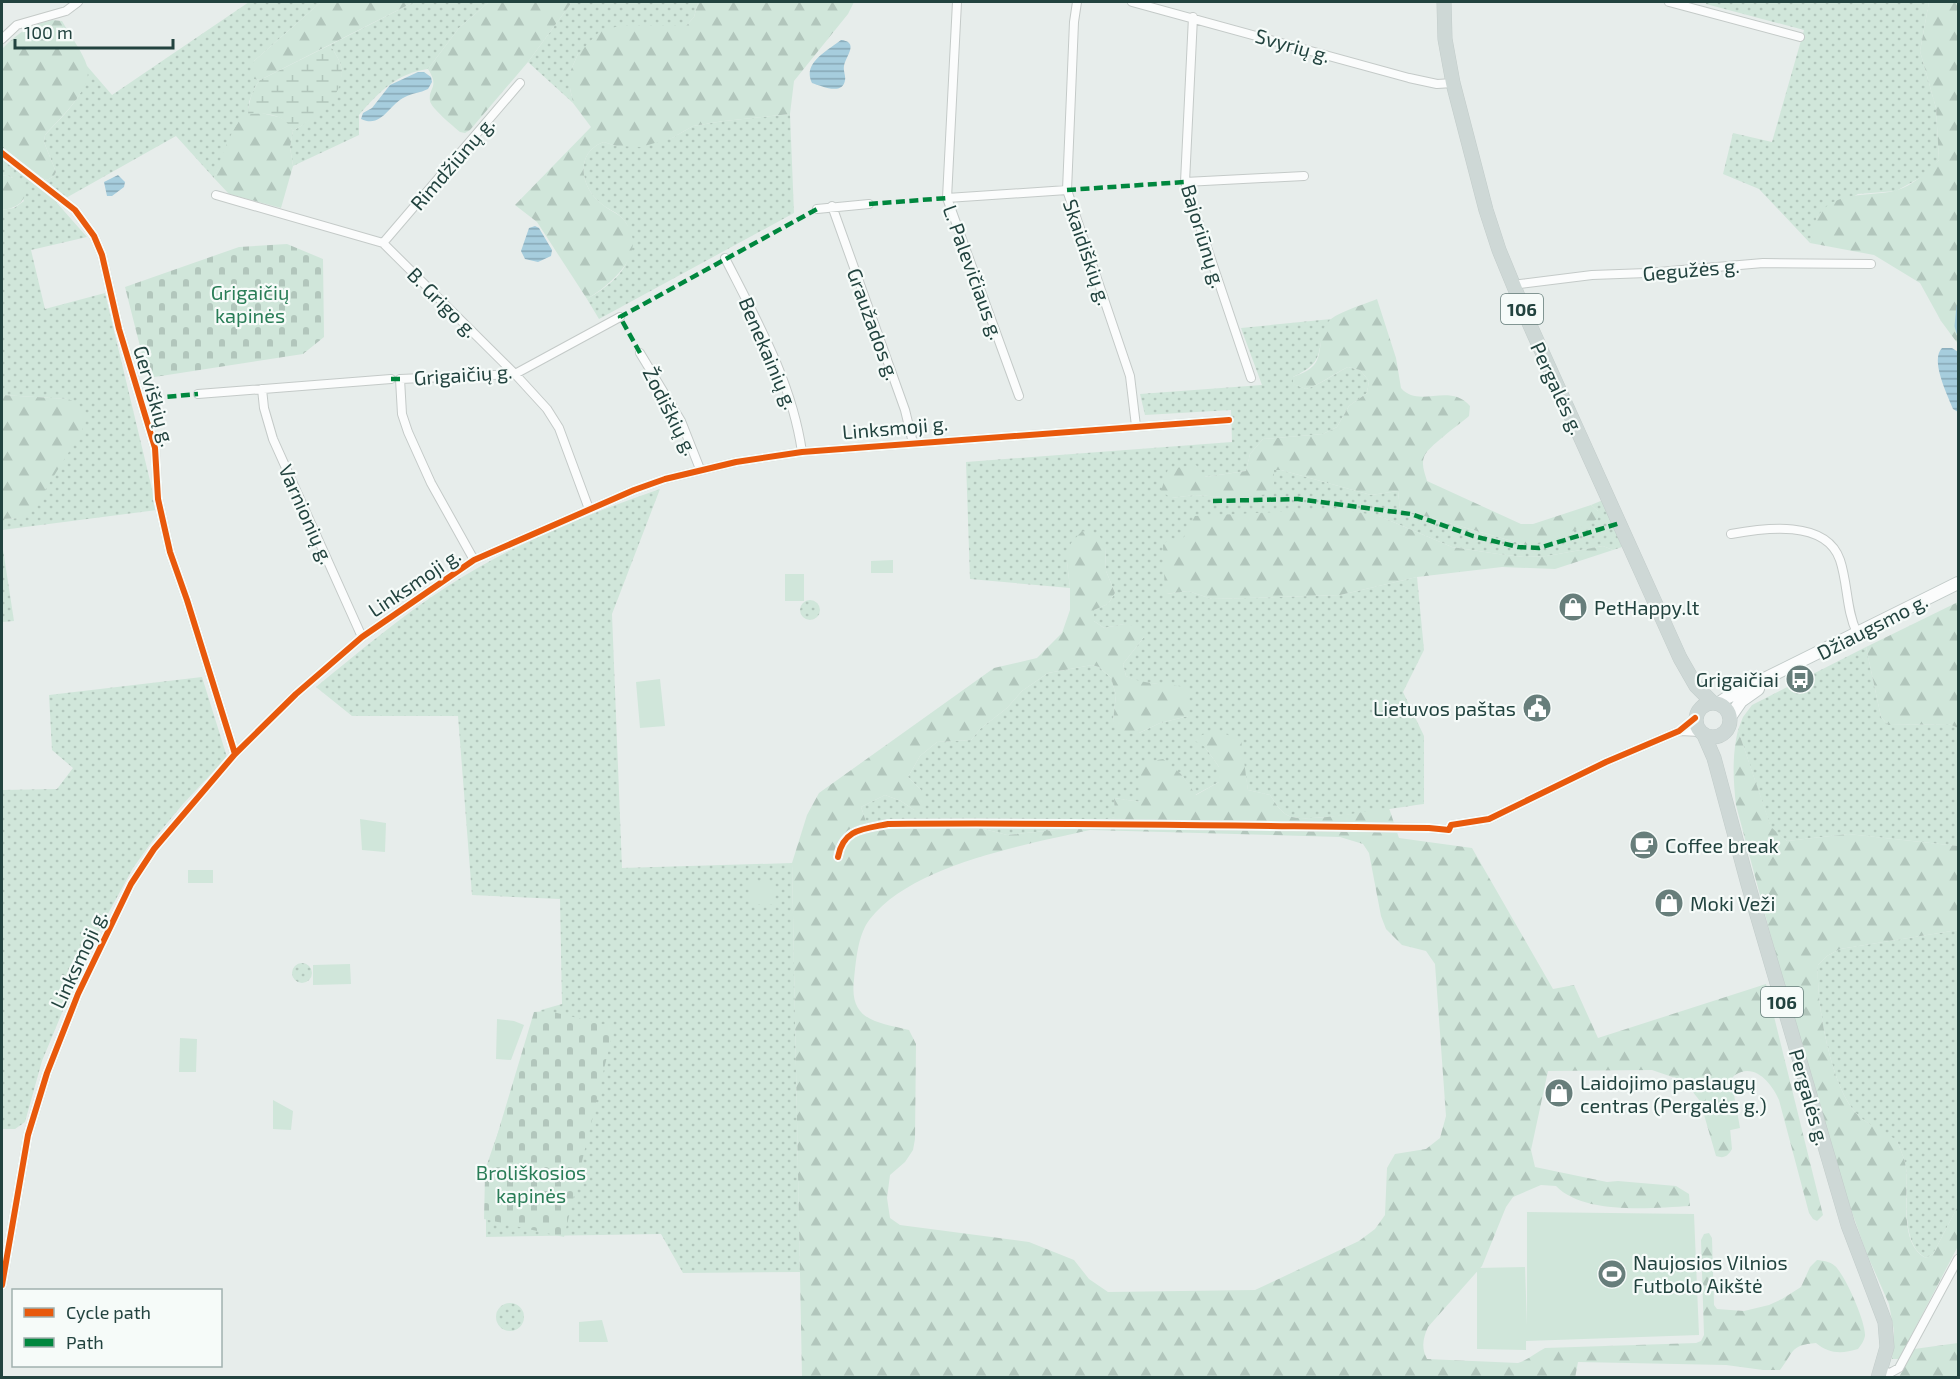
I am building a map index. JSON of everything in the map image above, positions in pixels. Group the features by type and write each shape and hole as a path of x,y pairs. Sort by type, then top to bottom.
{"main road":[{"name":"Pergalės g.","path":"1444,2 1445,39 1454,83 1486,210 1512,285 1680,658 1696,686 1716,703"},
{"name":"Pergalės g.","path":"1680,658 1696,715"},
{"path":"1716,703 1725,706 1730,717 1729,726 1723,734 1714,737 1702,733 1696,715 1703,705 1716,703"},
{"name":"Pergalės g.","path":"1702,733 1714,758 1748,884 1841,1203 1857,1252 1885,1322 1887,1347 1879,1374"},
{"name":"Pergalės g.","path":"1720,779 1719,757 1723,734"}],"street":[{"path":"2,39 17,25 66,11 78,2"},
{"name":"L. Palevičiaus g.","path":"957,2 947,198 1019,396"},
{"name":"Skaidiškių g.","path":"1077,2 1074,22 1067,190 1130,376 1136,426"},
{"name":"Svyrių g.","path":"1132,2 1409,78 1437,84 1454,83"},
{"path":"1669,2 1800,37"},
{"name":"Bajoriūnų g.","path":"1193,17 1185,182 1251,378"},
{"name":"Rimdžiūnų g.","path":"383,243 520,83"},
{"name":"Gerviškių g.","path":"2,153 75,210 86,222 102,255 117,322 155,448 158,499 170,552 188,600 235,754"},
{"path":"1185,182 1304,176"},
{"path":"947,198 1067,190"},
{"name":"B. Grigo g.","path":"216,195 383,243 515,374 547,409 559,428 588,509"},
{"path":"817,209 869,204"},
{"name":"Graužados g.","path":"832,206 905,410 913,443"},
{"name":"Benekainių g.","path":"725,258 764,335 789,392 798,425 802,452"},
{"name":"Gegužės g.","path":"1512,285 1592,274 1647,273 1763,263 1871,264"},
{"name":"Grigaičių g.","path":"198,394 396,379 515,374 620,317"},
{"name":"Žodiškių g.","path":"640,353 681,421 700,469"},
{"path":"396,379 402,414 408,432 431,483 474,560"},
{"name":"Varnionių g.","path":"262,388 264,408 273,439 362,637"},
{"path":"142,402 154,398"},
{"name":"Linksmoji g.","path":"2,1285 28,1135 47,1073 78,994 131,884 154,849 235,754 296,694 362,637 474,560 634,489 700,469 802,452 1229,420"},
{"path":"1731,534 1761,529 1781,529 1812,532 1821,537 1839,558 1850,614 1857,633"},
{"name":"Džiaugsmo g.","path":"1716,703 1959,583"},
{"name":"Džiaugsmo g.","path":"1730,717 1741,701 1786,670"},
{"path":"838,857 840,845 847,836 863,829 888,824 1050,822 1449,830 1451,825 1490,819 1606,762 1679,731 1696,715"},
{"path":"1679,731 1702,733"},
{"path":"1879,1374 1890,1373 1899,1368 1959,1258"}],"green space":[{"path":"249,2 321,2 254,61 254,79 260,80 249,102 248,114 233,132 214,178 176,136 57,203 87,237 31,250 45,309 105,293 157,510 2,530 2,519 19,518 68,399 2,395 2,210 14,208 24,201 12,177 2,175 2,145 34,174 47,180 54,176 56,172 44,142 45,135 79,95 87,66 112,95"},
{"path":"321,2 414,2 260,80 254,79 251,69 254,61"},
{"path":"414,2 489,2 459,28 428,69 398,79 374,99 359,115 359,135 293,166 290,147 293,131 326,104 339,85 341,66 330,45"},
{"path":"489,2 572,2 528,62 470,130 465,133 460,132 431,104 433,80 428,69 459,28"},
{"path":"572,2 698,2 694,17 686,26 619,26 578,54 570,72 573,103 528,62"},
{"path":"698,2 854,2 848,14 794,81 790,114 693,126 672,138 641,147 616,146 604,142 590,151 584,166 587,185 598,201 622,218 630,230 633,242 626,264 608,284 587,299 537,222 515,205 591,127 573,103 570,88 570,72 578,54 600,31 619,26 686,26 694,17"},
{"path":"1706,2 1929,2 1920,51 1936,108 1939,160 1927,174 1896,191 1858,194 1817,217 1810,243 1759,189 1723,174 1733,133 1772,142 1804,30 1706,4"},
{"path":"1929,2 1958,2 1958,344 1941,321 1920,283 1874,255 1810,243 1816,219 1833,202 1853,196 1900,189 1919,178 1939,160 1936,108 1920,51"},
{"path":"52,20 62,21 82,55 88,75 74,103 45,135 44,142 56,172 47,180 28,170 2,145 2,49 24,30"},
{"path":"330,45 340,63 342,76 334,96 319,113 293,131 289,125 274,115 248,114 251,96 260,80"},
{"path":"261,113 279,117 288,122 293,131 290,147 293,166 281,208 229,194 214,178 236,125 247,114"},
{"path":"790,114 794,213 599,319 587,299 617,277 627,262 631,240 624,221 618,214 598,201 587,185 584,166 590,151 604,142 616,146 672,138 693,126"},
{"path":"2,175 17,180 27,191 18,205 2,210"},
{"name":"Grigaičių kapinės","path":"287,244 323,259 324,337 303,354 148,378 125,287 239,247"},
{"path":"1377,299 1396,358 1401,388 1408,394 1416,396 1453,396 1462,399 1470,406 1469,416 1426,453 1423,463 1427,481 1521,524 1533,524 1591,505 1598,511 1598,519 1554,540 1526,545 1400,509 1398,491 1371,495 1281,470 1274,470 1274,484 1269,494 1236,498 1195,495 1171,498 1161,491 1168,469 1196,465 1205,477 1246,471 1250,454 1263,439 1323,434 1337,427 1349,406 1367,393 1369,381 1360,370 1348,367 1306,389 1293,384 1293,377 1314,365 1319,355 1323,331 1329,321 1345,311"},
{"path":"1331,319 1325,329 1317,358 1305,371 1293,377 1294,384 1306,389 1348,367 1360,370 1369,381 1367,393 1349,406 1337,427 1323,434 1263,439 1250,454 1246,471 1204,477 1171,498 1195,495 1236,498 1274,484 1274,470 1281,470 1371,495 1398,491 1400,509 1526,545 1598,511 1591,505 1603,500 1622,547 1613,550 1603,546 1547,556 1524,557 1498,554 1452,547 1379,516 1166,594 1188,591 1212,599 1340,595 1417,577 1424,650 1403,692 1424,736 1424,804 1333,817 1289,816 1280,809 1270,795 1248,790 1245,772 1205,747 1219,767 1219,782 1195,795 1181,774 1141,763 1141,802 1114,798 1116,817 1066,829 1007,835 980,828 885,829 868,827 861,807 885,795 901,801 914,810 921,790 908,777 920,756 937,742 971,740 980,729 1007,708 1022,691 1048,673 1092,665 1099,667 1111,678 1116,695 1113,721 1139,733 1160,723 1188,716 1158,684 1139,682 1126,676 1123,664 1144,637 1124,624 1104,628 1094,621 1094,610 1108,604 1115,593 1106,571 1105,546 1067,562 1070,588 970,579 966,462 1232,442 1231,410 1145,415 1140,394 1262,385 1241,328"},
{"path":"2,395 68,399 79,404 84,419 82,431 32,511 19,518 2,519"},
{"path":"660,489 612,614 622,868 792,863 800,1272 683,1273 661,1234 486,1237 486,1167 541,1010 562,1004 560,899 472,895 458,716 352,716 316,687 380,635 448,586 473,571 551,531"},
{"path":"1341,509 1379,516 1452,547 1498,554 1524,557 1547,556 1603,546 1613,550 1555,569 1502,567 1417,577 1340,595 1212,599 1188,591 1165,594 1163,545 1170,538 1182,541 1195,516"},
{"path":"1082,531 1099,535 1105,546 1106,571 1115,593 1108,604 1094,610 1094,621 1104,628 1124,624 1139,627 1144,637 1123,664 1126,676 1142,681 1190,688 1188,716 1160,723 1139,733 1117,734 1113,721 1116,695 1111,678 1099,667 1092,665 1048,673 1022,691 1007,708 980,729 971,740 937,742 920,756 908,777 921,790 925,807 914,810 901,801 885,795 861,807 868,827 885,829 980,828 1007,835 1066,829 1115,817 1114,798 1141,802 1141,763 1163,759 1181,774 1196,795 1219,782 1219,767 1205,747 1192,739 1215,730 1241,740 1248,790 1270,795 1280,809 1289,816 1323,817 1389,808 1399,838 1472,848 1553,989 1574,985 1598,1038 1766,984 1823,1215 1817,1221 1809,1213 1779,1100 1767,1082 1756,1073 1742,1072 1734,1076 1726,1086 1732,1149 1727,1155 1721,1157 1716,1156 1700,1101 1684,1081 1652,1070 1548,1071 1531,1150 1535,1167 1607,1182 1676,1186 1689,1194 1690,1206 1619,1208 1600,1206 1583,1202 1556,1186 1541,1185 1513,1197 1506,1207 1482,1266 1428,1327 1424,1339 1424,1351 1427,1359 1518,1363 1545,1348 1701,1341 1704,1335 1701,1240 1704,1234 1709,1233 1712,1238 1714,1305 1717,1309 1744,1311 1769,1305 1801,1287 1810,1267 1817,1260 1826,1262 1833,1264 1839,1271 1859,1310 1865,1336 1858,1349 1836,1352 1816,1343 1808,1344 1794,1350 1780,1370 1726,1365 1578,1362 1575,1378 1497,1378 1493,1376 1491,1378 802,1377 792,863 807,815 819,793 994,668 1037,658 1062,633 1070,610 1067,562 1071,543","holes":["1090,830 1340,837 1363,844 1369,853 1381,916 1386,929 1402,945 1426,951 1435,964 1446,1116 1440,1138 1426,1149 1395,1154 1387,1168 1385,1215 1375,1229 1359,1241 1255,1290 1108,1292 1089,1279 1074,1260 1029,1242 900,1225 890,1218 887,1198 890,1175 905,1162 913,1150 915,1139 916,1044 909,1030 886,1025 861,1012 854,994 860,940 870,919 889,900 913,884 972,860 1003,850"]},
{"path":"2,543 14,621 2,622"},
{"path":"893,560 893,573 871,573 871,561"},
{"path":"785,574 804,574 804,601 785,601"},
{"path":"810,600 817,603 820,610 817,617 810,620 803,617 800,610 803,603"},
{"path":"1958,602 1958,728 1949,724 1888,725 1881,717 1866,647"},
{"path":"1866,647 1881,717 1888,725 1949,724 1958,728 1958,846 1848,834 1787,841 1771,828 1738,730 1743,717 1752,705"},
{"path":"202,677 227,757 183,804 133,868 104,921 69,996 42,1061 25,1122 15,1129 2,1129 2,790 57,789 73,768 52,750 49,695"},
{"path":"660,679 665,726 640,728 636,682"},
{"path":"1738,730 1771,827 1787,841 1848,834 1958,846 1958,930 1840,949 1827,956 1818,965 1822,1020 1838,1082 1846,1099 1859,1116 1897,1140 1906,1168 1908,1230 1911,1242 1926,1258 1933,1254 1958,1206 1958,1246 1899,1359 1892,1359 1894,1331 1889,1304 1866,1252 1841,1181 1777,959 1736,805 1734,767"},
{"path":"360,819 386,823 385,852 362,850"},
{"path":"188,870 213,870 213,883 188,883"},
{"path":"750,881 773,881 773,904 750,904"},
{"path":"1958,930 1958,1206 1933,1254 1926,1258 1912,1242 1909,1230 1906,1168 1897,1141 1869,1124 1855,1112 1838,1082 1822,1020 1818,965 1827,956 1840,949"},
{"path":"302,963 309,966 312,973 309,980 302,983 295,980 292,973 295,966"},
{"path":"350,964 351,984 313,985 313,965"},
{"name":"Broliškosios kapinės","path":"549,1011 614,1027 564,1237 484,1219 485,1176 534,1012"},
{"path":"497,1019 524,1025 511,1060 496,1059"},
{"path":"180,1038 197,1039 196,1072 179,1072"},
{"path":"1733,1089 1740,1128 1712,1134 1704,1092"},
{"path":"273,1100 293,1111 291,1130 273,1129"},
{"name":"Naujosios Vilnios Futbolo Aikštė","path":"1527,1212 1694,1214 1699,1335 1526,1341 1526,1350 1477,1349 1477,1268 1525,1267 1527,1325"},
{"path":"510,1303 520,1307 524,1317 520,1327 510,1331 500,1327 496,1317 500,1307"},
{"path":"602,1320 608,1342 579,1342 579,1322"},
{"path":"1958,1343 1958,1377 1899,1377 1914,1349"}],"water":[{"path":"841,40 847,41 851,47 844,66 843,85 840,88 831,89 812,83 810,69 813,64 823,53"},
{"path":"418,72 424,72 431,77 432,82 428,89 399,100 374,121 361,119 363,113 372,108 390,85"},
{"path":"118,175 125,182 124,187 112,196 107,196 104,182"},
{"path":"535,226 539,228 552,250 551,256 538,262 525,259 521,251 529,228"},
{"path":"1942,348 1952,348 1958,352 1958,412 1953,409 1939,369 1939,353"}],"waterway":[{"path":"1958,306 1956,326 1958,333"}],"marked path":[{"path":"1067,190 1185,182"},
{"path":"869,204 947,198"},
{"path":"640,353 620,317 817,209"},
{"path":"391,379 400,379"},
{"path":"154,398 198,394"},
{"path":"1213,501 1298,499 1411,514 1473,536 1518,547 1539,548 1620,523"}],"cycle path":[{"path":"2,153 75,210 94,236 102,255 119,329 155,448 158,499 170,552 235,754"},
{"path":"2,1285 28,1135 47,1073 78,994 131,884 154,849 235,754 296,694 362,637 474,560 634,490 665,479 736,462 802,452 1229,420"},
{"path":"838,857 844,841 855,832 888,824 1158,825 1449,830 1451,825 1489,819 1606,762 1679,731 1695,718"}],"place":[{"name":"PetHappy.lt","path":"1573,607"},
{"name":"Grigaičiai","path":"1800,679"},
{"name":"Lietuvos paštas","path":"1537,708"},
{"name":"Coffee break","path":"1644,845"},
{"name":"Moki Veži","path":"1669,903"},
{"name":"Laidojimo paslaugų centras (Pergalės g.)","path":"1559,1093"},
{"name":"Naujosios Vilnios Futbolo Aikštė","path":"1612,1274"}]}
